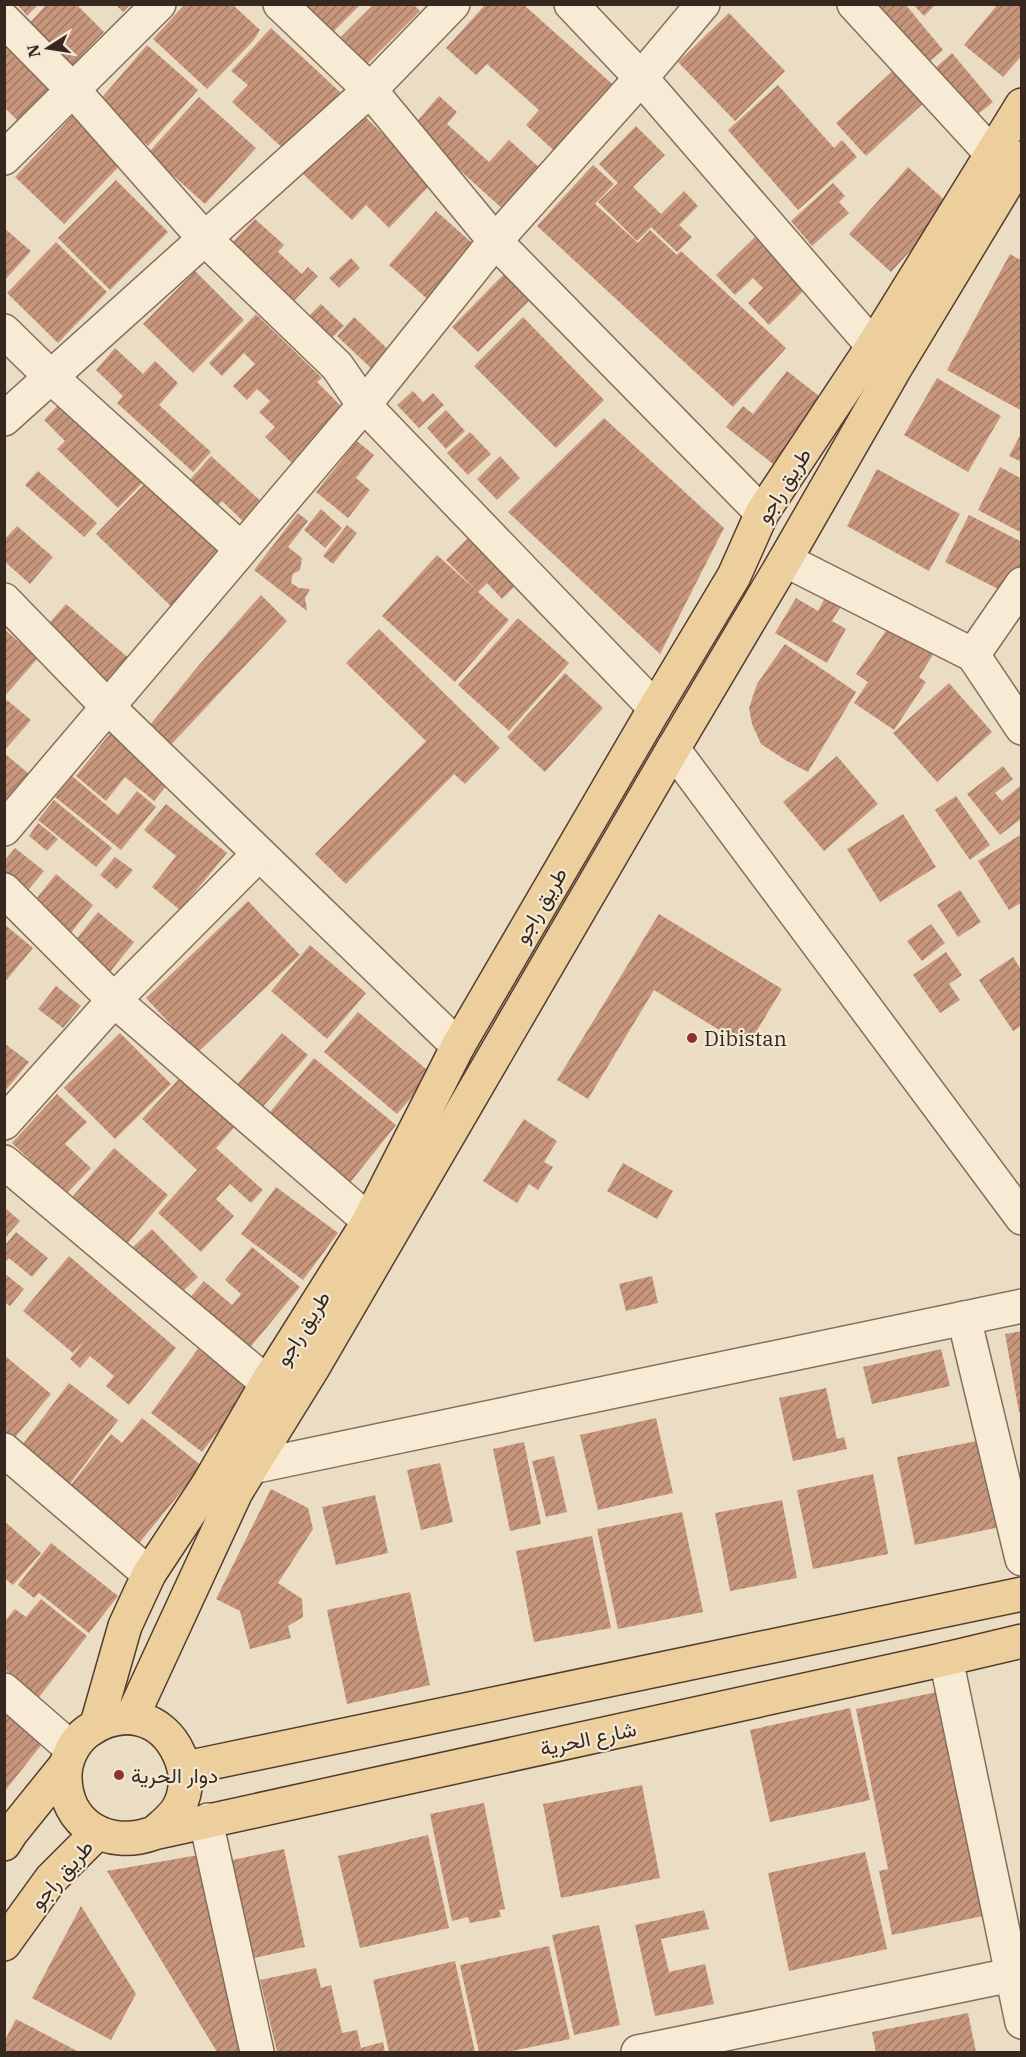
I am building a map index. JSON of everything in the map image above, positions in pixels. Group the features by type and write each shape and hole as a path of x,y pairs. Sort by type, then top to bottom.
{"main road":[{"name":"طريق راجو","path":"132,1717 236,1492 285,1414 486,1073 894,370 1006,156 1022,105"},
{"name":"طريق راجو","path":"98,1724 125,1626 149,1574 209,1483 267,1383 369,1221 459,1046 734,576 762,513 873,346 1006,156"},
{"path":"186,1768 1022,1594"},
{"name":"شارع الحرية","path":"154,1833 1022,1641"},
{"path":"733,1654 743,1704"},
{"path":"4,1844 69,1758 83,1735 98,1724 114,1718 132,1717 148,1721 162,1729 173,1741 186,1768 185,1791 179,1808 168,1822 154,1833 140,1838 111,1838 97,1833 82,1821 70,1805 65,1786 69,1758"},
{"name":"طريق راجو","path":"4,1944 51,1879 97,1833"}],"street":[{"path":"4,158 159,4"},
{"path":"280,4 370,90 495,241 762,513"},
{"path":"4,419 370,90 453,4"},
{"path":"571,4 641,78 873,346"},
{"path":"4,829 364,405 495,241 641,78 703,4"},
{"path":"854,4 1006,156"},
{"path":"4,20 73,90 204,238 337,366 364,405 655,708"},
{"path":"4,331 51,377 241,549"},
{"path":"785,560 973,655 1022,728"},
{"path":"973,655 1022,584"},
{"path":"4,600 108,707 459,1046"},
{"path":"673,749 1022,1218"},
{"path":"4,1123 114,1000 259,854"},
{"path":"4,890 114,1000 369,1221"},
{"path":"4,1162 267,1383"},
{"path":"252,1467 1022,1306"},
{"path":"964,1318 1022,1559"},
{"path":"4,1450 149,1574"},
{"path":"946,1659 1022,2022"},
{"path":"4,1690 69,1758"},
{"path":"208,1820 209,1835 257,2052"},
{"path":"638,2052 713,2044 1011,1975"}],"building":[{"path":"17,4 39,4 27,16"},
{"path":"47,4 79,4 78,6 104,32 69,69 25,28"},
{"path":"115,4 131,4 123,12"},
{"path":"185,4 232,4 260,30 253,41 207,89 153,39"},
{"path":"290,4 361,4 328,37"},
{"path":"872,4 905,4 943,50 922,68"},
{"path":"913,4 936,4 924,16"},
{"path":"998,4 1017,4 1022,8 1022,55 1003,77 964,45"},
{"path":"373,5 414,5 420,11 362,69 336,42"},
{"path":"485,5 524,5 620,91 561,157 526,125 539,110 487,64 476,75 446,48"},
{"path":"729,13 785,71 735,121 678,62"},
{"path":"271,28 340,92 286,151 232,102 248,85 231,71"},
{"path":"11,42 54,84 18,121 4,107 4,48"},
{"path":"147,45 198,90 148,146 98,102"},
{"path":"952,53 993,102 972,119 932,71"},
{"path":"897,67 927,100 866,156 836,123"},
{"path":"778,85 834,148 842,140 857,157 798,210 728,130"},
{"path":"439,96 457,112 447,124 489,162 509,140 542,170 505,211 412,127"},
{"path":"199,97 256,148 205,204 148,153"},
{"path":"75,113 125,160 64,224 15,177"},
{"path":"361,113 433,182 389,228 366,205 352,220 303,174"},
{"path":"636,126 665,155 633,187 661,214 684,191 698,206 679,225 692,237 677,252 651,227 637,241 598,202 618,183 599,164"},
{"path":"593,165 614,184 595,204 638,243 650,230 677,255 681,251 786,348 733,407 537,226"},
{"path":"908,167 951,206 891,272 849,234"},
{"path":"116,180 168,232 110,290 58,238"},
{"path":"833,183 845,196 839,202 849,213 812,246 791,221"},
{"path":"436,211 480,250 433,304 389,265"},
{"path":"255,219 284,245 278,252 302,274 308,267 318,276 294,301 232,243"},
{"path":"4,228 31,251 4,281"},
{"path":"761,231 811,283 769,325 748,303 763,288 753,278 735,295 716,275"},
{"path":"56,242 107,292 58,343 7,293"},
{"path":"1010,254 1022,261 1022,411 947,370"},
{"path":"351,258 360,268 339,288 329,278"},
{"path":"195,271 244,320 193,373 143,324"},
{"path":"506,272 532,298 478,352 452,327"},
{"path":"321,304 344,326 332,338 309,316"},
{"path":"256,314 322,378 317,382 348,413 296,467 265,437 275,427 259,412 270,401 257,389 247,400 233,386 255,364 244,353 222,376 209,363"},
{"path":"354,317 393,354 375,372 337,336"},
{"path":"523,317 604,400 556,448 474,366"},
{"path":"115,348 143,374 155,361 178,383 159,405 211,452 193,472 117,403 123,396 96,370"},
{"path":"787,371 823,399 773,464 726,427 743,406 753,414"},
{"path":"937,378 1001,416 968,472 904,435"},
{"path":"413,391 423,402 433,393 444,405 419,428 397,405"},
{"path":"64,399 146,479 118,508 57,449 65,441 44,420"},
{"path":"446,410 465,431 446,449 427,428"},
{"path":"604,418 724,528 660,654 508,512"},
{"path":"470,432 491,454 468,475 447,453"},
{"path":"1022,432 1022,462 1009,456"},
{"path":"357,441 374,455 356,478 370,490 348,518 316,492"},
{"path":"211,456 263,503 245,523 222,501 215,508 187,483"},
{"path":"500,456 520,478 497,500 477,479"},
{"path":"1000,467 1022,479 1022,533 978,510"},
{"path":"877,469 960,514 929,571 847,526"},
{"path":"38,471 97,523 84,537 25,485"},
{"path":"149,479 229,557 177,612 96,534"},
{"path":"321,509 342,528 325,548 304,530"},
{"path":"298,513 308,521 288,547 302,558 300,570 293,574 291,583 299,588 310,589 305,598 307,611 254,570"},
{"path":"969,515 1022,542 1022,568 1008,594 945,562"},
{"path":"347,525 357,533 333,564 323,556"},
{"path":"17,526 53,557 30,584 4,561 4,540"},
{"path":"469,537 517,584 502,599 487,583 478,592 509,620 455,682 382,616 437,555 476,590 446,560"},
{"path":"827,594 843,603 832,621 846,629 827,663 775,633 796,598 818,611"},
{"path":"261,595 287,621 167,749 145,731"},
{"path":"66,604 132,661 111,685 45,628"},
{"path":"518,618 569,663 509,731 458,685"},
{"path":"890,625 933,655 919,677 926,682 894,730 854,703 868,682 856,674"},
{"path":"4,629 38,658 4,697"},
{"path":"379,629 500,748 465,784 454,774 346,884 315,854 426,741 346,663"},
{"path":"785,644 856,692 808,772 761,744 752,724 749,708 757,684"},
{"path":"565,673 603,708 545,772 507,737"},
{"path":"949,683 992,732 937,782 893,733"},
{"path":"7,700 31,720 4,751 4,703"},
{"path":"116,726 175,775 154,801 125,777 106,801 76,776"},
{"path":"4,753 34,778 4,812"},
{"path":"837,756 878,804 824,851 783,802"},
{"path":"1003,766 1013,779 995,793 1002,801 1020,786 1022,818 1000,835 967,794"},
{"path":"72,776 118,815 137,791 156,807 121,850 55,797"},
{"path":"956,796 990,845 970,860 935,810"},
{"path":"54,800 112,848 96,867 38,820"},
{"path":"166,804 227,853 180,910 152,887 176,856 144,830"},
{"path":"903,814 936,867 880,902 847,849"},
{"path":"38,823 58,839 47,851 29,836"},
{"path":"1022,834 1022,902 1009,910 978,861"},
{"path":"15,848 44,871 24,895 4,879 4,861"},
{"path":"115,857 133,870 117,889 100,875"},
{"path":"56,874 93,905 70,934 32,904"},
{"path":"960,890 981,922 958,937 937,905"},
{"path":"248,901 300,955 197,1053 146,998"},
{"path":"98,912 134,942 106,977 70,947"},
{"path":"659,914 782,989 747,1047 654,990 588,1099 557,1080"},
{"path":"4,924 33,948 4,983"},
{"path":"931,924 945,943 922,961 907,941"},
{"path":"310,945 366,993 327,1039 271,991"},
{"path":"946,952 962,975 949,984 960,1000 940,1013 913,975"},
{"path":"1013,957 1022,971 1022,1025 1013,1031 979,980"},
{"path":"56,986 81,1006 63,1028 38,1009"},
{"path":"358,1012 432,1074 397,1114 324,1052"},
{"path":"120,1033 171,1084 115,1139 64,1088"},
{"path":"282,1033 308,1055 260,1110 235,1087"},
{"path":"4,1043 29,1062 4,1092"},
{"path":"314,1058 396,1125 349,1184 267,1116"},
{"path":"185,1072 239,1122 216,1148 263,1190 251,1203 230,1184 216,1199 234,1216 201,1252 158,1213 197,1170 142,1119"},
{"path":"57,1094 87,1122 65,1144 91,1168 66,1194 12,1143"},
{"path":"524,1119 557,1141 544,1162 553,1167 538,1190 529,1184 517,1203 483,1181"},
{"path":"114,1148 168,1195 117,1256 62,1209"},
{"path":"623,1163 673,1191 657,1219 607,1191"},
{"path":"276,1187 338,1233 303,1280 241,1234"},
{"path":"4,1207 20,1221 4,1239"},
{"path":"152,1229 198,1277 177,1297 131,1249"},
{"path":"16,1232 48,1258 32,1277 9,1258 4,1264 4,1246"},
{"path":"252,1247 300,1287 248,1350 188,1300 204,1281 232,1305 241,1294 225,1280"},
{"path":"69,1256 176,1348 129,1405 106,1386 114,1376 90,1356 80,1368 70,1359 86,1339 73,1353 23,1311"},
{"path":"4,1273 24,1289 10,1306 4,1302"},
{"path":"652,1276 658,1303 626,1311 619,1284"},
{"path":"1022,1331 1022,1412 1019,1412 1005,1334"},
{"path":"198,1349 250,1389 202,1452 151,1413"},
{"path":"941,1349 950,1386 872,1404 863,1367"},
{"path":"4,1355 51,1394 7,1447 4,1445"},
{"path":"69,1383 118,1420 66,1489 17,1452"},
{"path":"826,1388 837,1439 844,1437 847,1449 793,1461 779,1398"},
{"path":"142,1418 202,1466 136,1547 66,1491 111,1434 122,1443"},
{"path":"656,1418 673,1493 598,1510 580,1435"},
{"path":"982,1440 1000,1527 915,1545 897,1457"},
{"path":"524,1442 541,1524 510,1531 493,1449"},
{"path":"554,1456 567,1512 546,1517 532,1461"},
{"path":"440,1463 453,1522 421,1530 407,1470"},
{"path":"873,1474 888,1554 813,1569 797,1490"},
{"path":"271,1489 308,1508 313,1529 278,1583 302,1599 303,1617 288,1626 291,1638 250,1649 240,1611 216,1599"},
{"path":"375,1495 388,1553 336,1565 322,1507"},
{"path":"782,1500 797,1578 730,1591 715,1513"},
{"path":"682,1512 703,1612 618,1629 597,1529"},
{"path":"4,1521 41,1553 13,1585 4,1578"},
{"path":"592,1536 611,1628 534,1642 516,1551"},
{"path":"51,1543 118,1596 89,1633 39,1593 34,1598 18,1585"},
{"path":"410,1592 430,1685 347,1704 327,1610"},
{"path":"41,1599 87,1636 39,1697 4,1669 4,1622 15,1609 26,1617"},
{"path":"937,1692 983,1916 892,1935 879,1871 888,1869 856,1709"},
{"path":"4,1706 46,1739 4,1792"},
{"path":"850,1708 870,1800 770,1822 750,1730"},
{"path":"642,1785 660,1878 561,1898 543,1804"},
{"path":"484,1803 505,1909 499,1910 501,1917 470,1923 468,1917 452,1921 430,1814"},
{"path":"428,1835 449,1928 360,1948 338,1856"},
{"path":"284,1849 305,1947 249,1959 228,1861"},
{"path":"865,1852 887,1949 789,1971 768,1873"},
{"path":"204,1854 255,2052 217,2052 107,1871"},
{"path":"81,1906 136,1994 111,2040 32,1998"},
{"path":"704,1910 709,1929 661,1939 669,1972 705,1964 714,2004 655,2016 635,1925"},
{"path":"599,1925 620,2025 574,2035 552,1935"},
{"path":"549,1946 570,2039 507,2052 479,2052 460,1965"},
{"path":"455,1961 475,2052 389,2052 373,1980"},
{"path":"316,1968 321,1988 331,1985 342,2033 357,2030 361,2048 383,2042 385,2052 277,2052 260,1980"},
{"path":"968,2013 976,2052 876,2052 872,2032"},
{"path":"16,2019 79,2052 4,2052 4,2042"}],"place":[{"name":"Dibistan","path":"692,1038"},
{"name":"دوار الحرية","path":"119,1775"}]}
